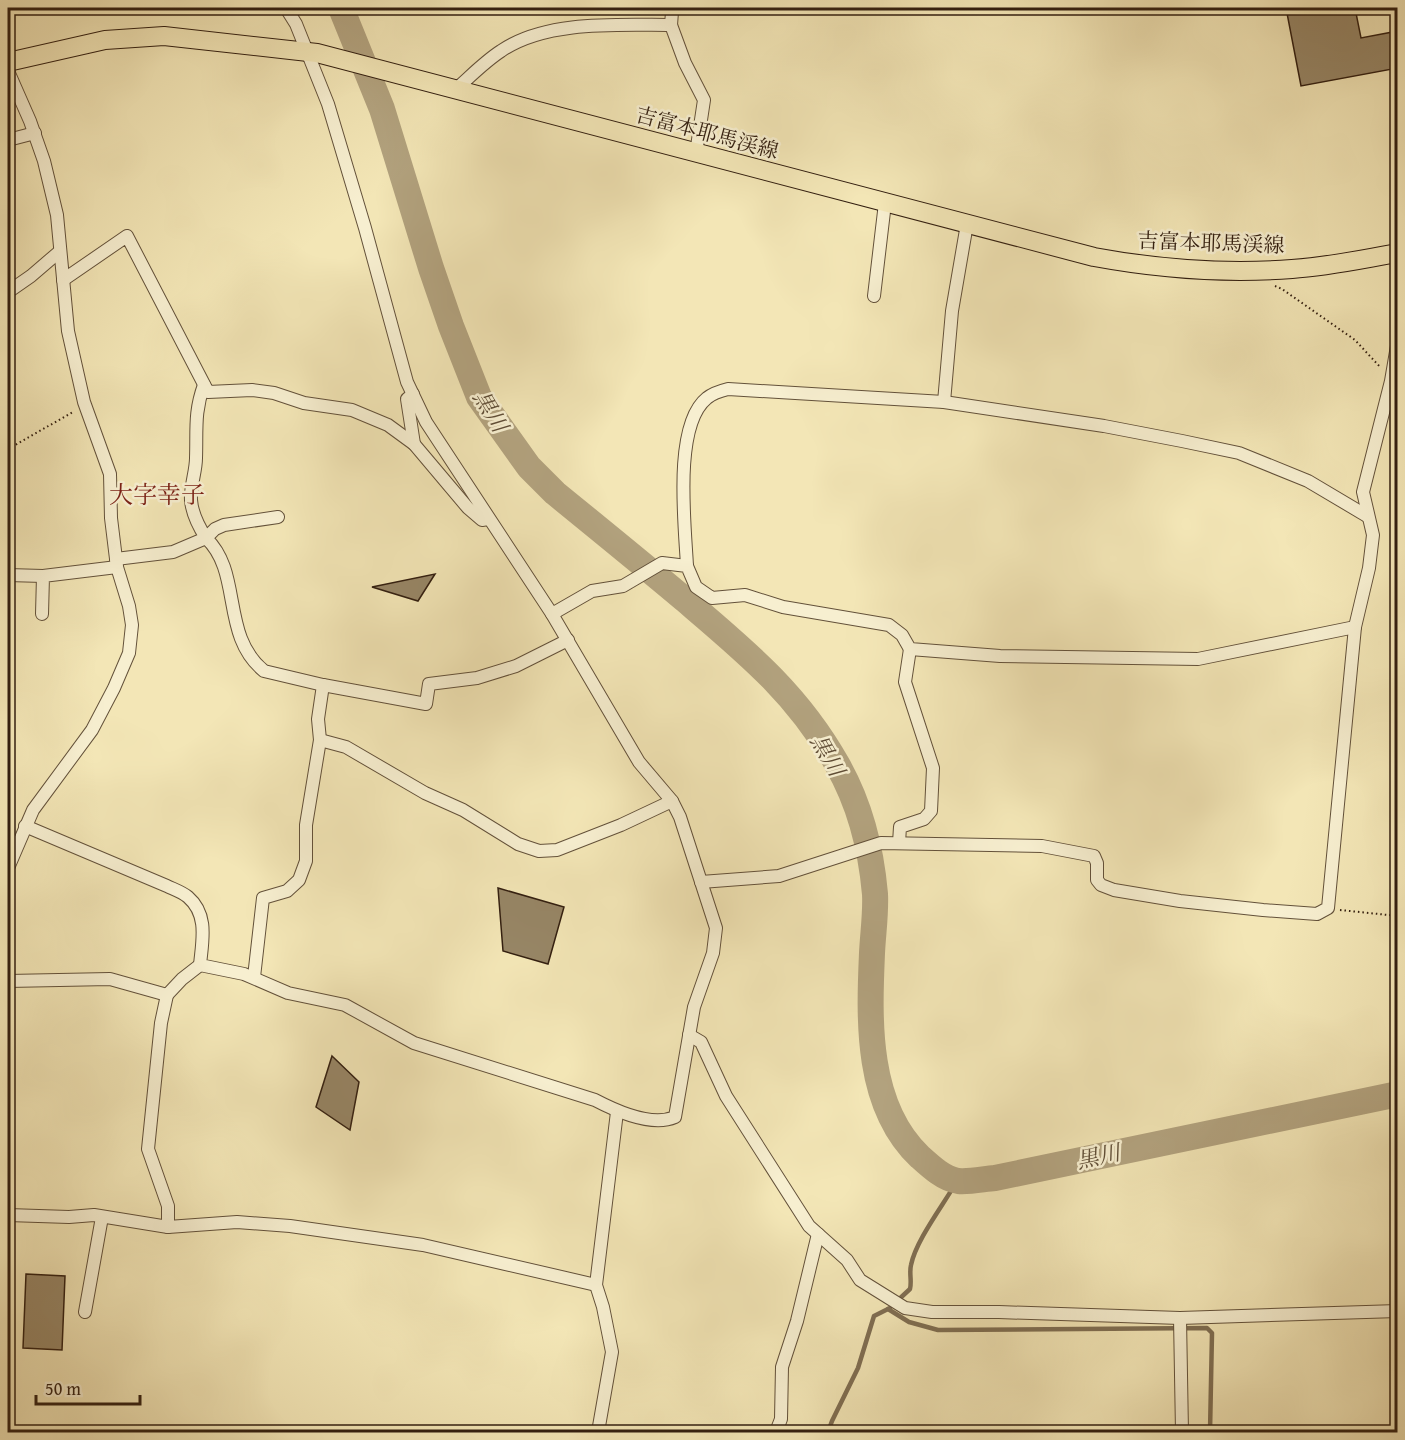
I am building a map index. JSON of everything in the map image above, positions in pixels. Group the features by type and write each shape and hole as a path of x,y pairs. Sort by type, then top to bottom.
{"main road":[{"name":"吉富本耶馬渓線","path":"8,62 105,40 164,36 312,53 1094,256 1176,268 1231,271 1293,269 1398,253"}],"street":[{"path":"200,965 254,977 288,993 345,1005 414,1043 595,1100 617,1112 664,1122 675,1118 694,1007 713,953 716,928 681,817 672,801 639,762 552,614 426,422 404,372 365,228 312,53 286,8"},
{"path":"670,8 671,25 685,63 704,100 696,153"},
{"path":"455,90 501,50 531,35 610,25 671,25"},
{"path":"8,71 35,133 57,215 68,331 85,406 110,474 111,518 117,563 132,625 129,653 92,730 33,810 8,868"},
{"path":"8,140 35,133"},
{"path":"874,296 885,202"},
{"path":"944,402 952,311 967,224"},
{"path":"63,280 127,236 208,392 252,390 274,393 304,403 352,410 388,425 414,444 468,508 482,520 488,519"},
{"path":"8,292 59,252"},
{"path":"701,882 779,876 881,843 1042,846 1094,856 1097,863 1097,880 1101,885 1114,890 1180,901 1263,910 1317,914 1328,909 1355,627 1369,568 1373,536 1363,492 1391,381 1398,340"},
{"path":"204,385 195,429 196,459 191,499 197,524 215,547 230,587 235,625 239,636 256,665 264,670 323,685 426,704 429,684 477,678 516,666 568,640"},
{"path":"899,843 900,827 924,819 931,811 933,768 908,698 905,682 910,649 902,635 889,625 783,607 745,595 712,598 696,587 687,566 684,483 687,439 693,418 705,399 714,393 728,389 944,402 1104,426 1239,453 1308,481 1368,516"},
{"path":"413,394 407,399 414,444"},
{"path":"8,575 43,576 173,552 206,538 215,529 225,525 278,517"},
{"path":"552,614 592,591 623,586 662,563 687,566"},
{"path":"42,614 43,576"},
{"path":"910,649 1000,656 1198,659 1355,627"},
{"path":"254,977 263,898 287,891 299,880 306,861 306,825 320,740 318,719 323,685"},
{"path":"320,740 346,747 426,793 463,810 518,844 539,851 557,850 621,825 672,801"},
{"path":"25,826 166,886 188,897 199,911 203,925 200,965 167,995 160,1023 148,1149 168,1206 168,1227"},
{"path":"8,981 110,979 167,995"},
{"path":"689,1035 701,1042 726,1096 809,1226 847,1260 860,1280 895,1303 918,1311 1180,1318 1398,1311"},
{"path":"598,1432 612,1352 603,1307 596,1286 617,1112"},
{"path":"8,1215 102,1216 168,1227 237,1222 290,1226 423,1245 596,1286"},
{"path":"85,1312 102,1216"},
{"path":"776,1432 781,1419 782,1367 797,1321 818,1234"},
{"path":"1180,1318 1182,1432"}],"path":[{"path":"1272,285 1282,289 1355,340 1391,381"},
{"path":"8,449 85,406"},
{"path":"1328,909 1398,916"}],"building":[{"path":"1286,8 1355,8 1361,38 1398,31 1398,68 1301,86"},
{"path":"435,574 418,601 372,587"},
{"path":"498,888 564,907 548,964 503,951"},
{"path":"332,1056 359,1082 350,1130 316,1107"},
{"path":"26,1274 65,1276 62,1350 23,1348"}],"waterway":[{"name":"黒川","path":"341,8 382,109 431,268 479,397 529,467 555,493 684,599 768,674 805,716 845,779 863,827 871,860 875,894 871,1006 872,1034 880,1088 889,1113 902,1136 920,1157 938,1172 953,1180 995,1178 1398,1094"},
{"path":"896,1302 910,1289 911,1265 918,1245 957,1181"},
{"path":"828,1432 858,1368 874,1316 890,1308"},
{"path":"888,1309 909,1322 938,1330 1207,1328 1212,1333 1210,1432"}],"district":[{"name":"大字幸子","path":"157,495"}]}
